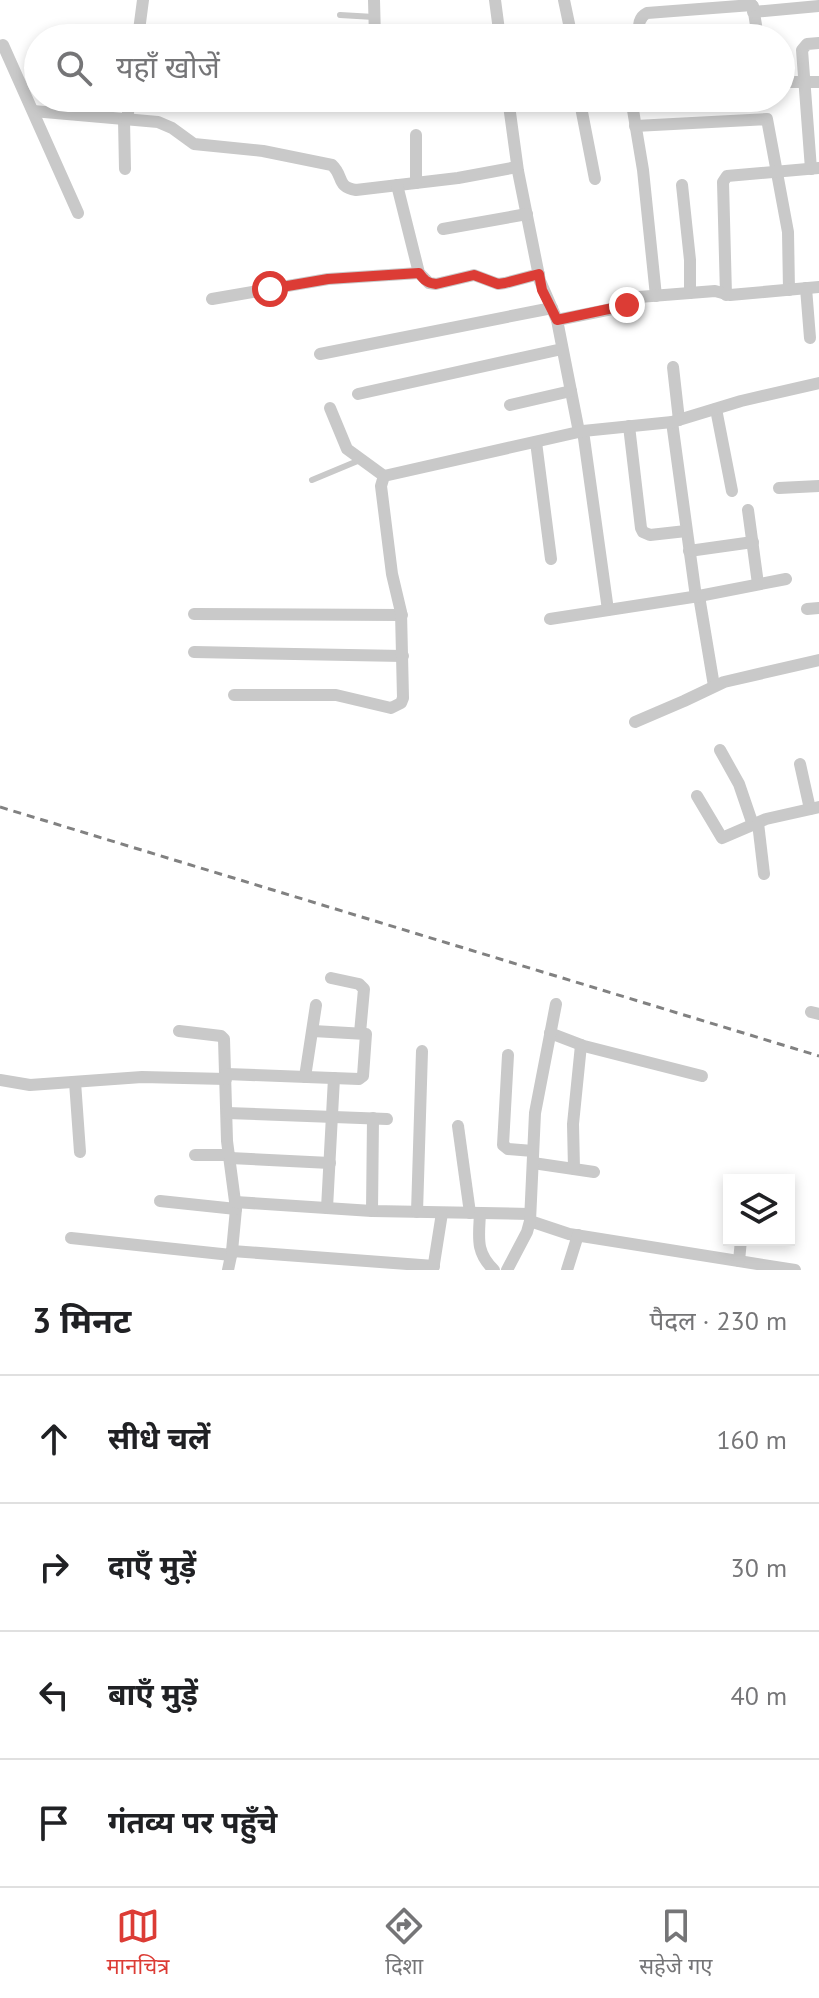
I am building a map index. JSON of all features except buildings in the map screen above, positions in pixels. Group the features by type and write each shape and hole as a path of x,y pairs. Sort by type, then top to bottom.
{"street":[{"path":"140,24 143,0"},
{"path":"374,0 374,24"},
{"path":"495,0 498,24"},
{"path":"564,0 569,24"},
{"path":"639,24 647,13 752,6 819,6"},
{"path":"726,295 723,182 727,176 815,169 803,83 802,50 807,44 819,43"},
{"path":"3,45 24,91"},
{"path":"795,83 819,82"},
{"path":"33,112 78,213"},
{"path":"43,112 165,124 194,144 263,151 332,165 343,185 356,190 458,178 517,167"},
{"path":"125,169 127,112"},
{"path":"510,112 517,167 542,290 554,314 581,432 608,610"},
{"path":"586,112 595,179"},
{"path":"633,112 643,170 656,296"},
{"path":"635,126 764,118 768,122 788,232 789,290"},
{"path":"416,135 416,183"},
{"path":"397,185 419,273 429,283 474,275 498,284 539,274"},
{"path":"682,185 690,260 690,293"},
{"path":"443,229 527,214"},
{"path":"212,299 328,279 419,273"},
{"path":"320,354 554,314 622,307 639,297 715,291 726,295 813,288 810,338"},
{"path":"358,394 562,349"},
{"path":"673,367 686,531 714,686"},
{"path":"330,408 347,449 384,476 581,432 675,421 819,383"},
{"path":"510,405 571,391"},
{"path":"716,409 732,491"},
{"path":"629,426 643,532 650,535 686,531"},
{"path":"536,442 551,559"},
{"path":"234,695 336,695 385,707 396,707 401,703 402,615 392,574 382,500 381,482 384,476"},
{"path":"779,488 819,486"},
{"path":"748,510 758,584"},
{"path":"689,551 753,542"},
{"path":"550,619 786,579"},
{"path":"194,614 402,615"},
{"path":"194,652 403,656"},
{"path":"635,722 734,678 819,660"},
{"path":"720,750 739,784 755,824 764,874"},
{"path":"697,796 722,838 777,816 814,808 800,764"},
{"path":"331,978 359,984 364,989 360,1033"},
{"path":"507,1270 527,1232 530,1217 537,1100 556,1004"},
{"path":"305,1077 316,1005"},
{"path":"179,1031 223,1037 229,1157 235,1206 228,1270"},
{"path":"0,1080 30,1085 146,1076 359,1079 363,1076 364,1033 313,1031"},
{"path":"550,1033 581,1045 702,1076"},
{"path":"574,1169 573,1124 581,1045"},
{"path":"417,1212 422,1051"},
{"path":"508,1055 503,1145 533,1157 594,1172"},
{"path":"327,1208 334,1078"},
{"path":"75,1082 80,1152"},
{"path":"227,1113 380,1118 372,1211"},
{"path":"458,1126 481,1254 494,1270"},
{"path":"195,1155 330,1163"},
{"path":"160,1201 530,1217 578,1235 795,1270"},
{"path":"71,1238 434,1268 442,1213"},
{"path":"567,1270 578,1235"},
{"path":"739,1261 740,1246"}],"lane":[{"path":"340,15 374,17"},
{"path":"312,480 360,460"}],"railway":[{"path":"0,807 819,1056"}],"route":[{"path":"270,289 328,279 419,273 429,283 436,284 474,275 498,284 539,274 542,290 557,320 627,305"}]}
